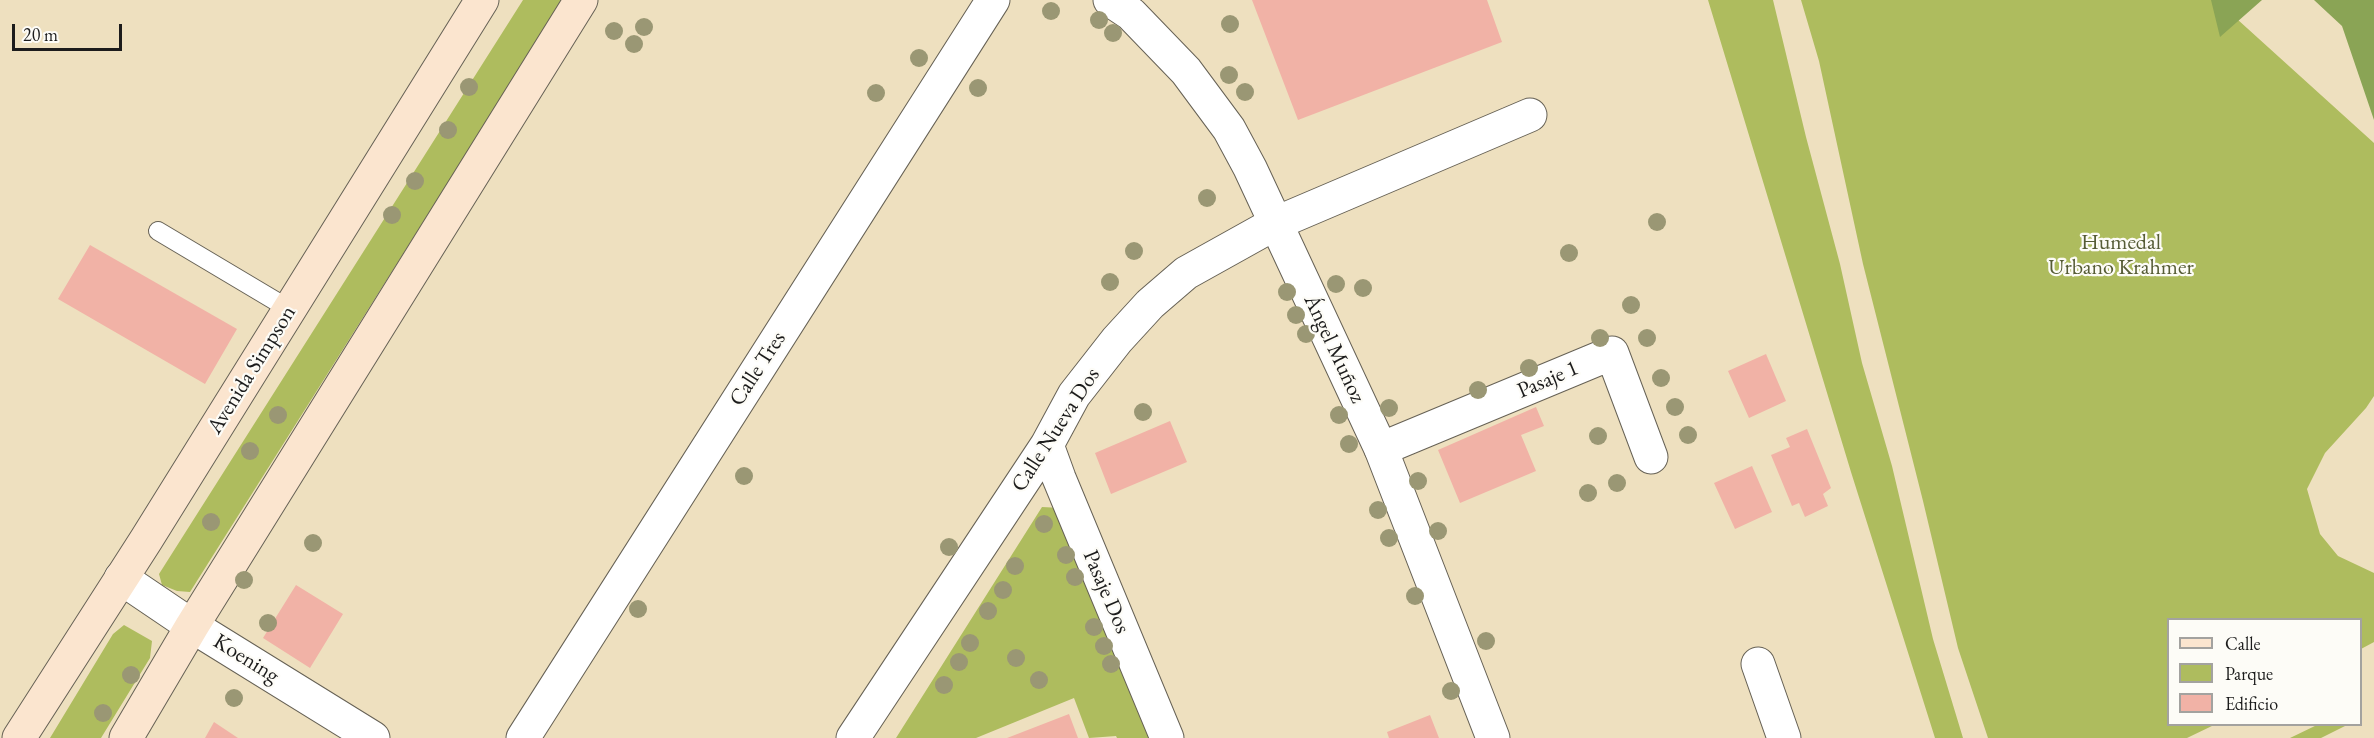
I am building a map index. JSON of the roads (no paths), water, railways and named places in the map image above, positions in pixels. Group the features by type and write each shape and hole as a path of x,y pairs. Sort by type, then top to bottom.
{"main road":[{"name":"Avenida Simpson","path":"19,738 482,0"},
{"path":"126,738 192,626 581,0"}],"street":[{"name":"Calle Tres","path":"523,738 993,0"},
{"name":"Ángel Muñoz","path":"1110,0 1131,14 1186,71 1223,121 1250,168 1274,224 1381,449 1493,738"},
{"name":"Calle Nueva Dos","path":"853,738 1047,445 1074,395 1117,340 1150,304 1186,273 1274,224 1530,114"},
{"name":"Pasaje 1","path":"1381,449 1612,353 1651,458"},
{"name":"Pasaje Dos","path":"1047,445 1167,738"},
{"name":"Koening","path":"121,578 192,626 373,738"},
{"path":"1758,664 1784,738"}],"lane":[{"path":"158,231 289,309"}],"park label":[{"name":"Humedal Urbano Krahmer","path":"2121,256"}]}
